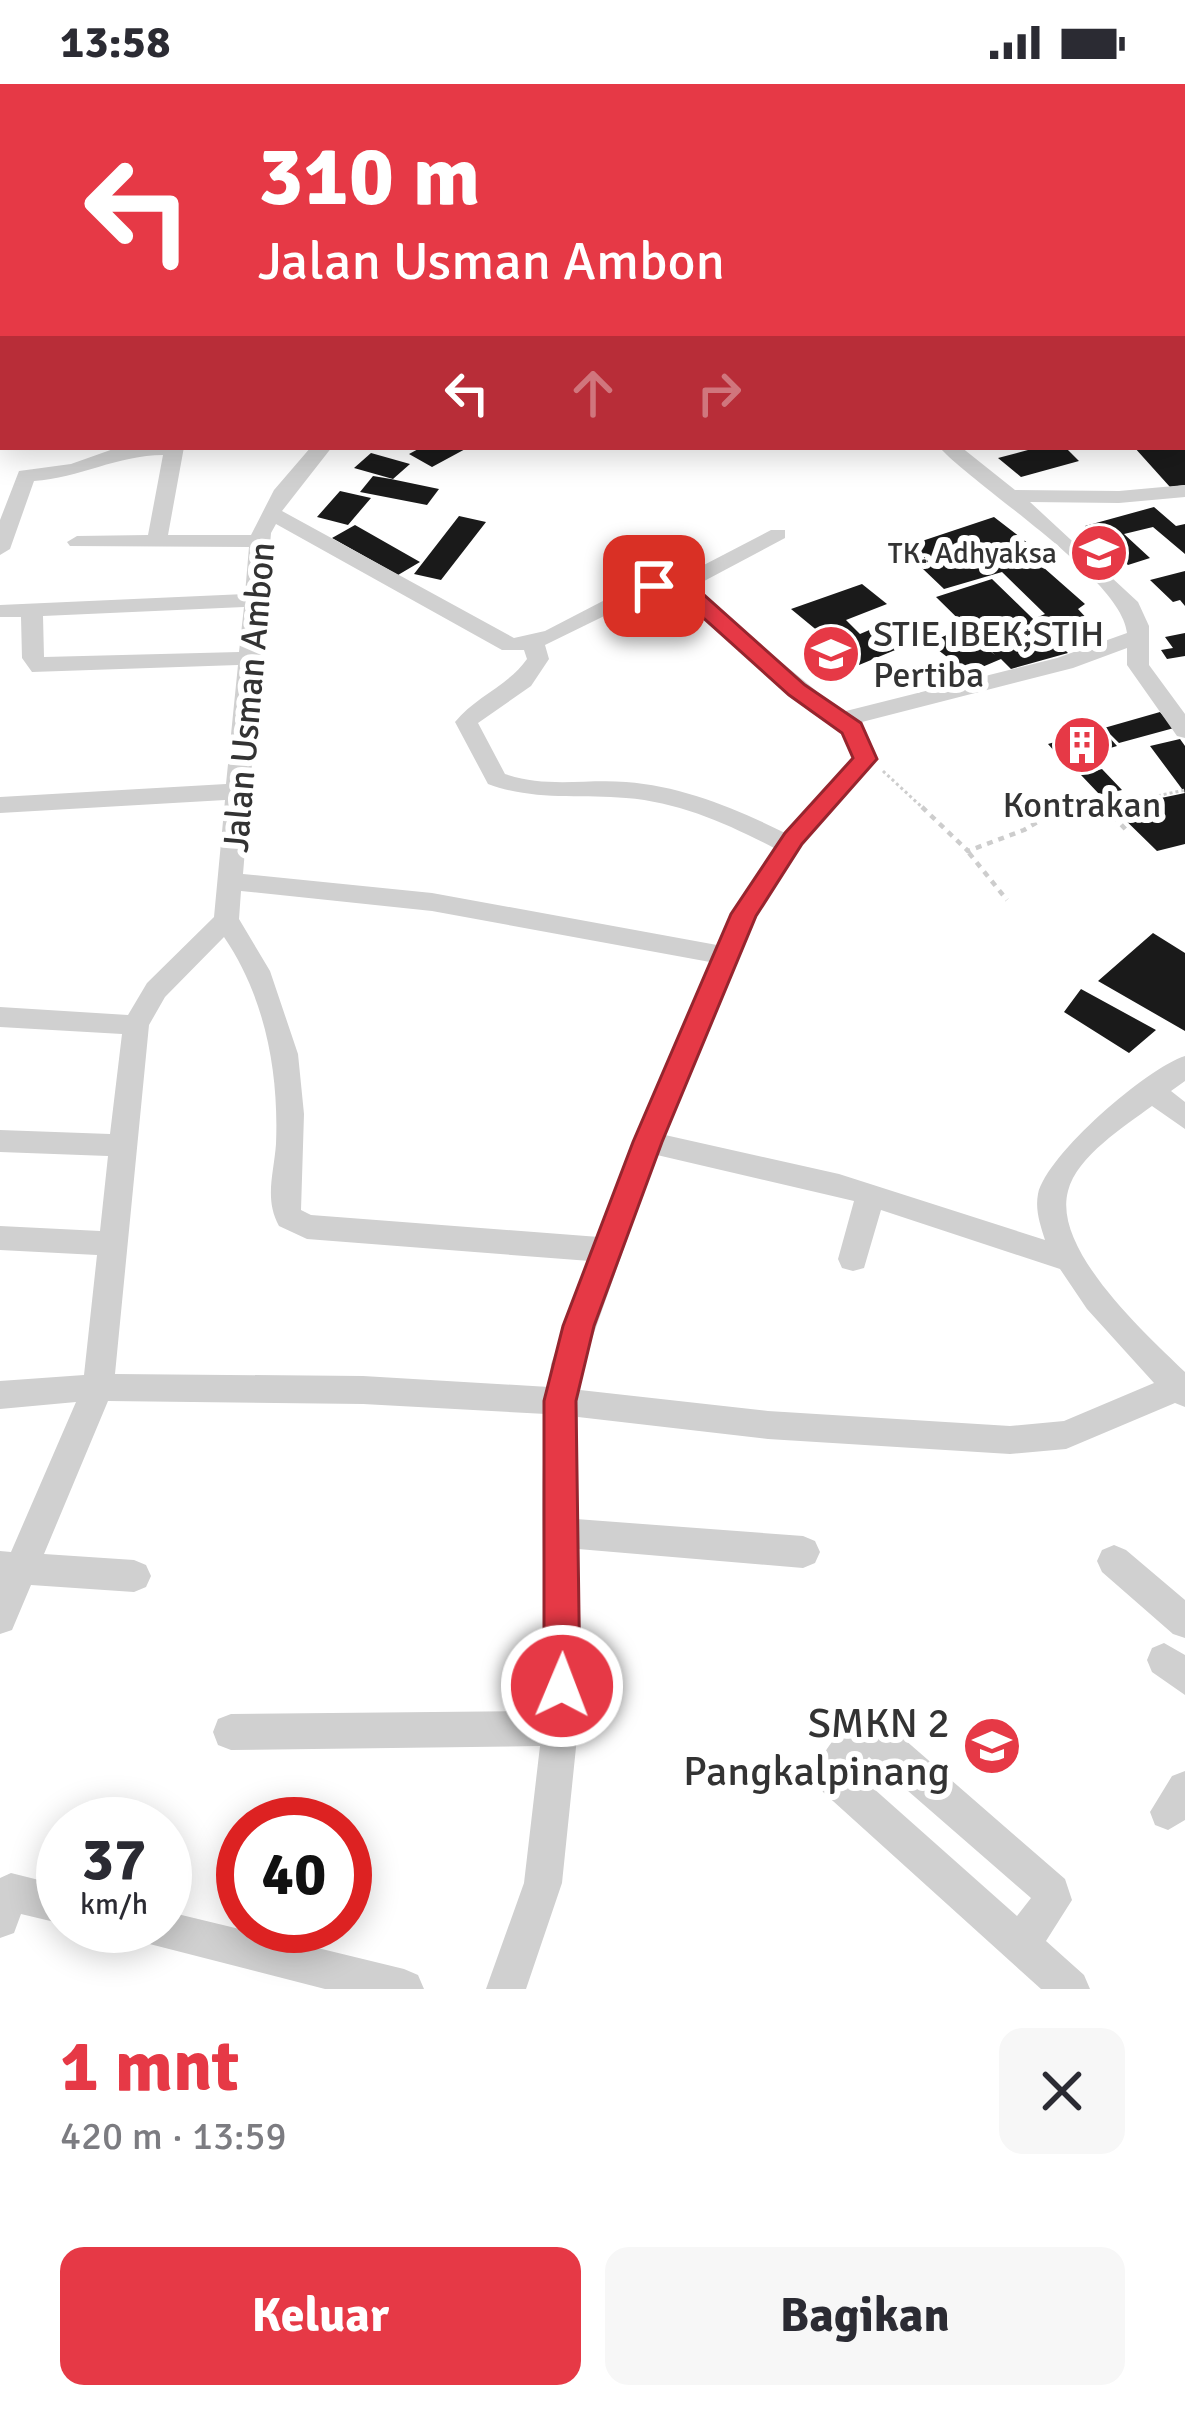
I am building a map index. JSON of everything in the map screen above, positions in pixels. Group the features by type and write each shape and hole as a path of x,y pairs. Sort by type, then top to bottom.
{"street":[{"path":"0,549 26,475 62,473 106,462 120,452 147,450"},
{"path":"157,542 174,450"},
{"name":"Jalan Usman Ambon","path":"226,920 260,541 271,513 320,450"},
{"path":"953,450 1011,496 1127,602 1136,615 1142,673 1185,730"},
{"path":"1011,496 1119,497 1185,491"},
{"name":"Jalan Usman Ambon","path":"271,513 498,641 533,644"},
{"path":"778,534 677,587 645,589 533,644 538,659 530,674 466,722 496,779 522,786 673,796 719,811 789,845"},
{"path":"77,542 260,541"},
{"path":"506,1989 542,1883 560,1728 560,1401 578,1326 648,1142 755,892 789,845 866,759 847,724 818,707 677,587"},
{"path":"0,611 256,600"},
{"path":"32,611 33,658 40,667 251,658"},
{"path":"847,724 1065,663 1135,638"},
{"path":"0,805 239,790"},
{"path":"232,882 432,902 726,956"},
{"path":"0,1618 12,1567 98,1387 136,1025 156,990 226,920 263,979 284,1053 289,1219 307,1227 608,1250"},
{"path":"0,1017 136,1025"},
{"path":"0,1395 98,1387 363,1390 560,1401 768,1425 1010,1440 1066,1435 1182,1390 1067,1258 1053,1232 1050,1211 1059,1179 1106,1128 1185,1066"},
{"path":"1153,1090 1185,1118"},
{"path":"0,1141 122,1145"},
{"path":"648,1142 870,1195 1067,1258"},
{"path":"854,1259 870,1195"},
{"path":"0,1238 112,1244"},
{"path":"563,1532 803,1552"},
{"path":"1114,1561 1185,1622"},
{"path":"12,1567 134,1576"},
{"path":"231,1732 560,1728"},
{"path":"1019,1945 1053,1900 1052,1892 875,1739 863,1738 838,1762 836,1779 1019,1945 1070,1989"},
{"path":"0,1918 11,1892 36,1898"},
{"path":"192,1937 404,1989"}],"path":[{"path":"866,759 968,851 1007,900"},
{"path":"968,851 1024,830 1076,800 1105,807 1185,790"},
{"path":"1105,807 1128,832"}],"building":[{"path":"416,450 463,450 432,467 409,454"},
{"path":"1028,450 1068,450 1079,461 1021,477 998,458"},
{"path":"1137,450 1185,450 1185,485 1170,487"},
{"path":"371,453 410,464 393,479 354,468"},
{"path":"373,476 439,489 427,505 360,492"},
{"path":"340,491 371,498 348,525 317,517"},
{"path":"1154,507 1176,526 1185,524 1185,554 1153,527 1124,534 1150,558 1128,565 1085,526"},
{"path":"459,516 486,522 441,580 414,574"},
{"path":"994,517 1043,555 1035,560 1085,604 1078,609 1102,635 1068,644 1038,617 1045,614 1002,572 944,589 901,548"},
{"path":"355,525 420,562 398,575 332,538"},
{"path":"1185,571 1185,606 1180,600 1173,602 1150,580"},
{"path":"992,579 1068,653 1011,669 1001,659 968,673 929,643 962,628 995,655 936,597"},
{"path":"862,584 887,604 846,620 860,634 902,616 929,636 859,665 791,609"},
{"path":"1185,633 1185,656 1167,659 1161,650 1173,648 1165,637"},
{"path":"1160,712 1174,728 1119,743 1104,728"},
{"name":"Kontrakan","path":"1101,728 1117,746 1064,762 1048,744"},
{"path":"1180,739 1185,746 1185,793 1150,746"},
{"path":"1102,769 1122,790 1100,795 1081,775"},
{"path":"1185,793 1185,844 1157,851 1113,808"},
{"path":"1153,933 1185,953 1185,1031 1098,981"},
{"path":"1081,989 1156,1030 1129,1053 1064,1012"}],"place":[{"name":"TK. Adhyaksa","path":"1099,553"},
{"name":"STIE IBEK;STIH Pertiba","path":"831,654"},
{"name":"Kontrakan","path":"1082,745"},
{"name":"SMKN 2 Pangkalpinang","path":"992,1746"}],"route":[{"path":"562,1686 560,1401 578,1326 743,914 794,838 866,759 852,729 797,690 714,614 677,587 654,586"}]}
